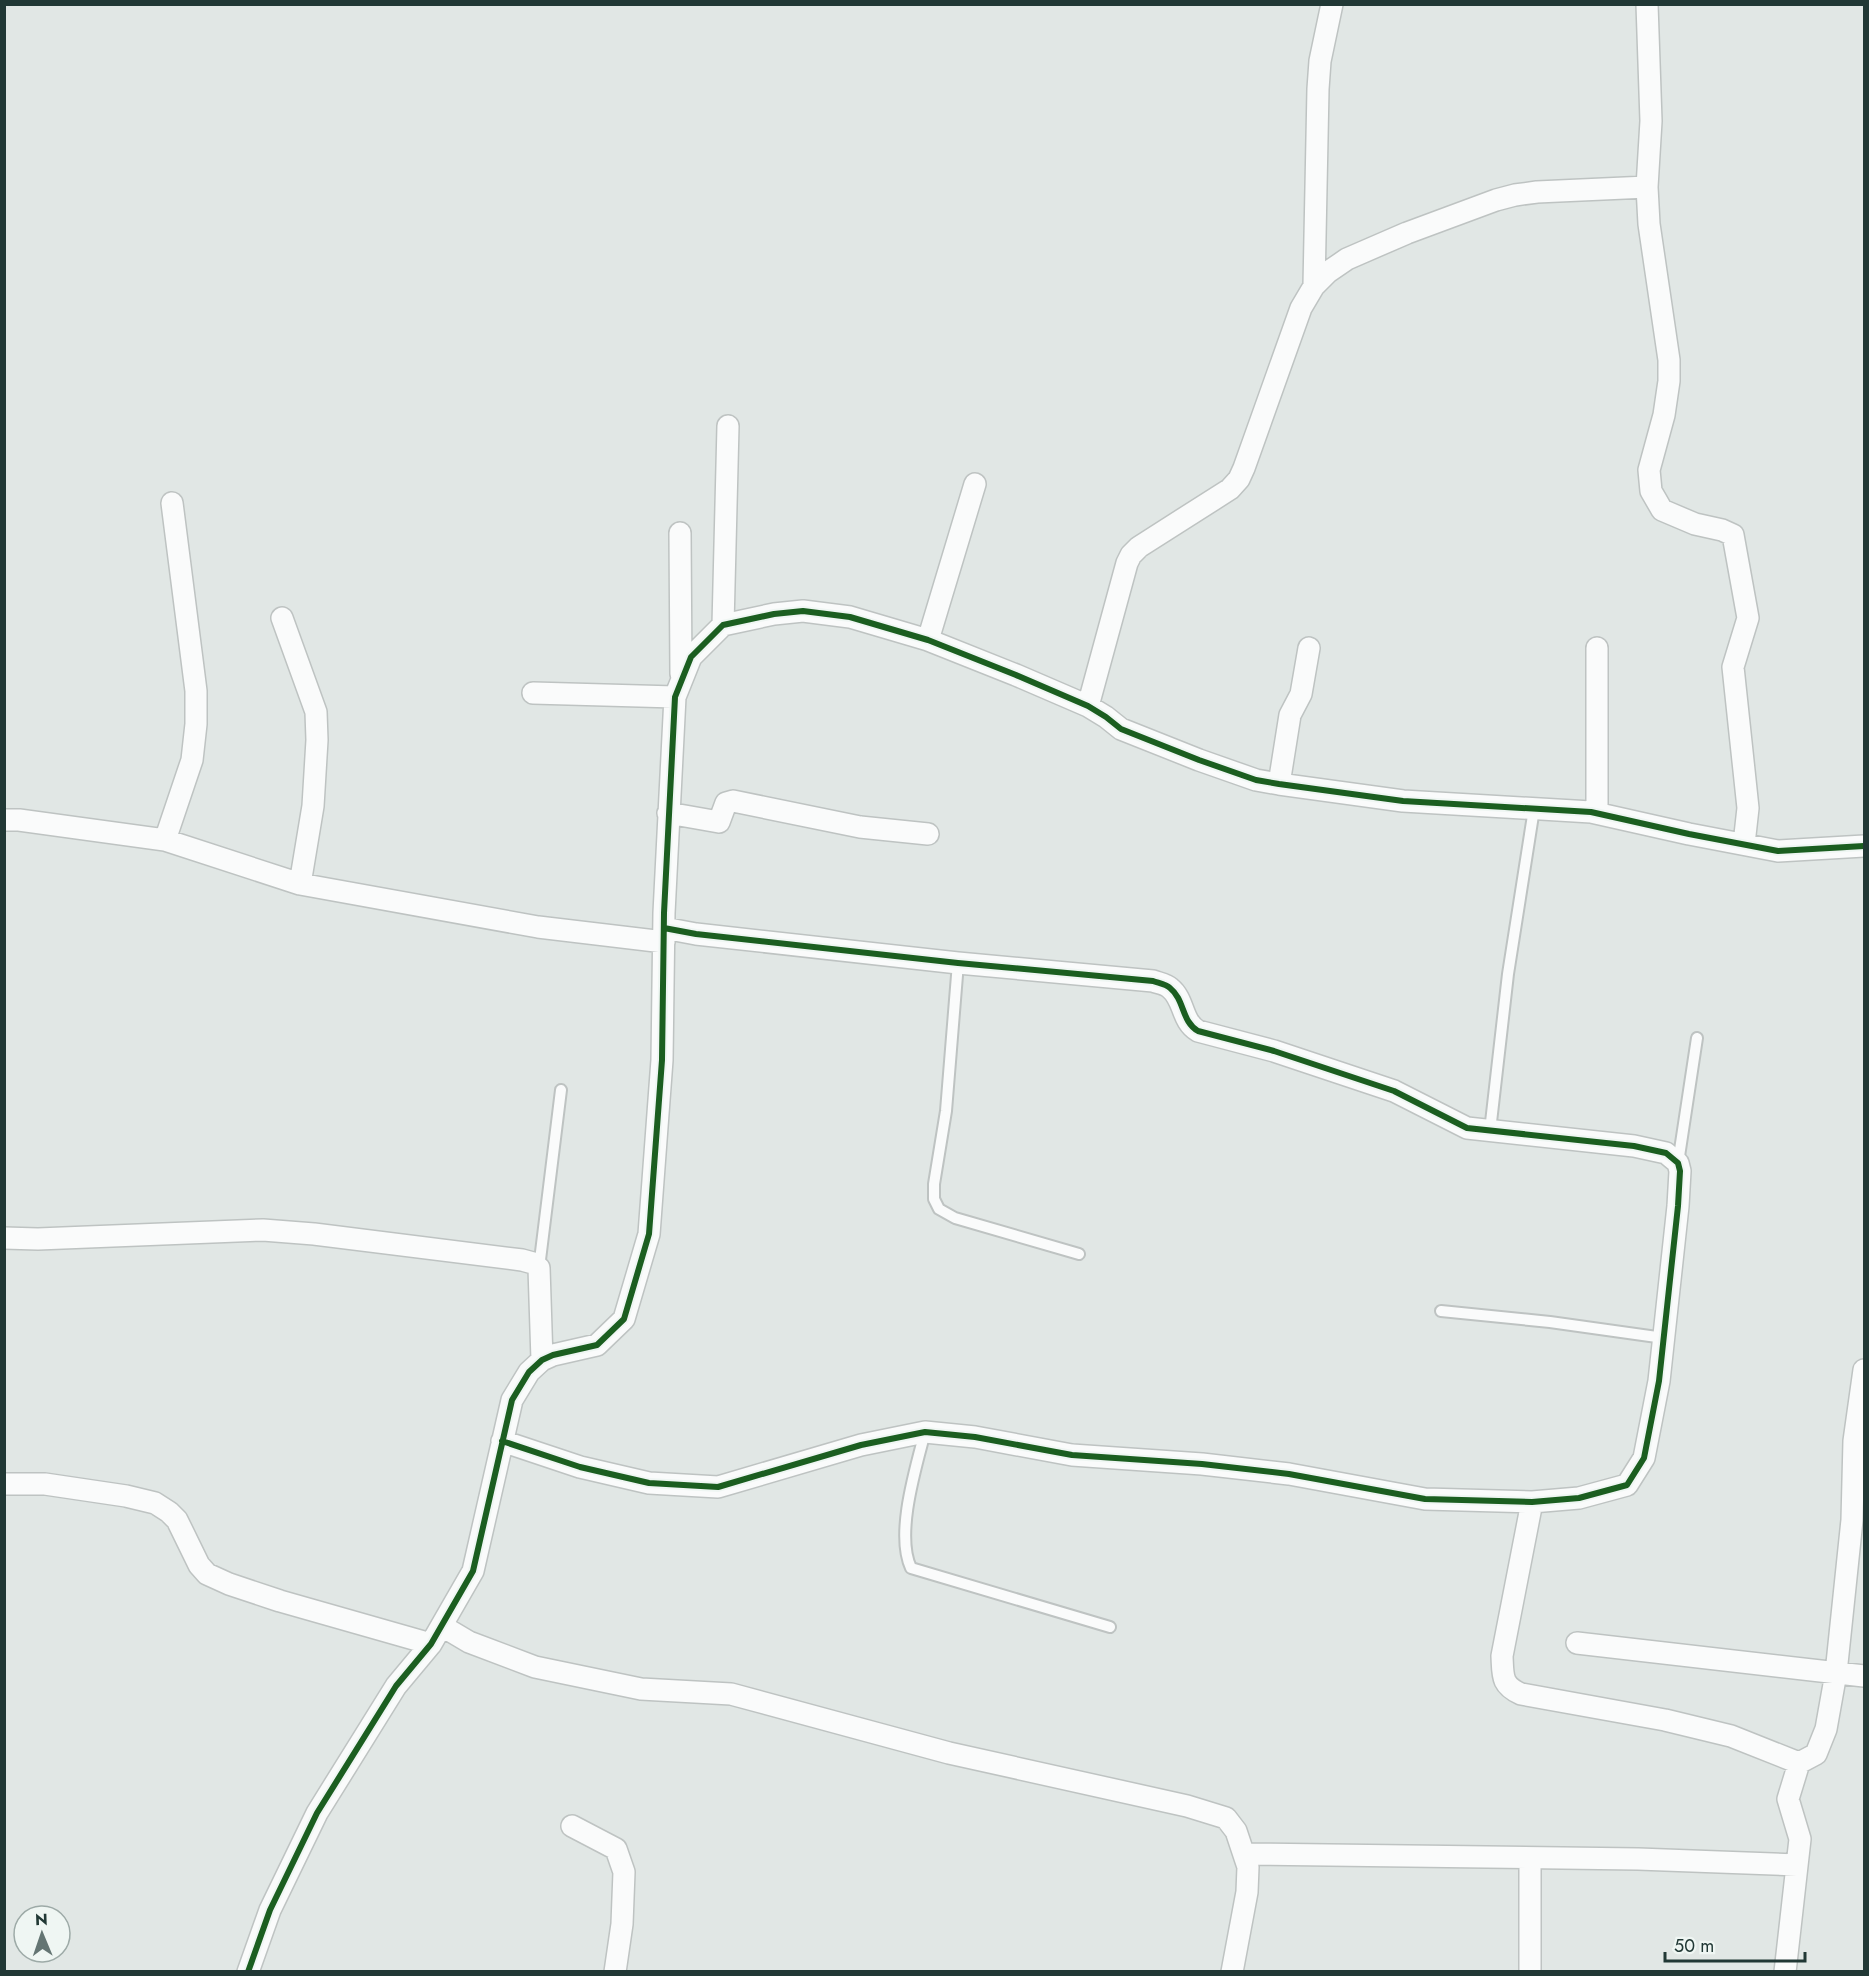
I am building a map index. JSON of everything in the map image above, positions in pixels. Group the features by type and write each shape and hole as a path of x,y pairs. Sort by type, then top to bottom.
{"street":[{"path":"1314,286 1320,61 1332,4"},
{"path":"1647,4 1651,122 1647,188 1649,224 1669,360 1664,415 1649,470 1651,491 1662,510 1695,524 1722,530 1733,536 1748,618 1733,667 1748,808 1744,844"},
{"path":"1088,706 1131,555 1140,546 1216,499 1239,479 1301,308 1314,286 1328,272 1347,259 1407,233 1515,195 1647,188"},
{"path":"723,625 728,426"},
{"path":"927,640 975,484"},
{"path":"165,840 192,760 196,724 196,691 172,503"},
{"path":"248,1971 270,1910 317,1813 396,1686 431,1644 473,1571 512,1400 529,1372 542,1360 552,1355 597,1345 624,1319 649,1234 662,1060 668,813 678,687 680,533"},
{"path":"678,687 691,657 723,625 774,614 803,611 850,617 927,640 1088,706 1121,729 1232,772 1279,784 1403,801 1597,813 1778,851 1864,846"},
{"path":"282,618 316,712 317,740 313,806 300,884"},
{"path":"1279,784 1290,715 1301,694 1309,648"},
{"path":"1597,648 1597,813"},
{"path":"533,693 678,687"},
{"path":"668,813 719,822 726,803 733,801 860,827 928,834"},
{"path":"4,820 19,819 165,840 300,884 538,927 664,935 696,934 958,963 1153,981 1168,986 1174,992 1189,1025 1198,1031 1274,1052 1394,1091 1467,1128 1634,1146 1666,1153 1678,1163 1680,1171 1659,1381 1644,1458 1627,1485 1579,1498 1532,1502 1425,1499 1289,1474 1202,1464 1072,1455 975,1437 925,1432 861,1445 718,1487 650,1483 580,1467 502,1441"},
{"path":"4,1238 263,1230 314,1234 522,1260 533,1263 539,1268 542,1360"},
{"path":"1785,1971 1800,1839 1788,1799 1799,1763 1816,1754 1826,1729 1836,1674 1852,1520 1864,1370"},
{"path":"4,1484 45,1484 126,1496 155,1503 177,1520 199,1565 207,1575 280,1601 431,1644"},
{"path":"1532,1502 1502,1656 1503,1677 1509,1688 1521,1694 1665,1719 1731,1737 1799,1763"},
{"path":"442,1626 469,1642 535,1667 641,1689 731,1694 948,1753 1187,1806 1226,1818 1236,1831 1248,1867 1247,1892 1232,1971"},
{"path":"1577,1643 1864,1676"},
{"path":"572,1826 616,1849 624,1872 622,1924 615,1971"},
{"path":"1245,1854 1638,1859 1797,1865"},
{"path":"1530,1858 1530,1971"}],"lane":[{"path":"1490,1131 1508,974 1534,808"},
{"path":"958,963 946,1111 934,1184 934,1199 939,1209 955,1218 1079,1254"},
{"path":"1678,1163 1698,1038"},
{"path":"539,1268 561,1090"},
{"path":"1441,1311 1550,1322 1664,1338"},
{"path":"925,1432 910,1489 906,1557 911,1568 1110,1627"}],"cycle path":[{"path":"248,1972 270,1910 317,1813 396,1686 431,1644 473,1571 512,1400 529,1372 542,1360 553,1355 597,1345 624,1319 649,1234 662,1060 664,913 675,697 691,657 723,625 774,614 803,611 850,617 928,640 1016,675 1088,706 1121,729 1256,780 1403,801 1591,812 1778,851 1864,846"},
{"path":"502,1441 580,1467 649,1483 718,1487 861,1445 925,1432 975,1437 1072,1455 1202,1464 1289,1474 1425,1499 1532,1502 1579,1498 1627,1485 1644,1458 1659,1381 1678,1206 1680,1171 1678,1163 1666,1153 1634,1146 1467,1128 1394,1091 1274,1051 1198,1031 1189,1022 1175,993 1170,988 1153,981 958,963 696,934 664,928"}]}
